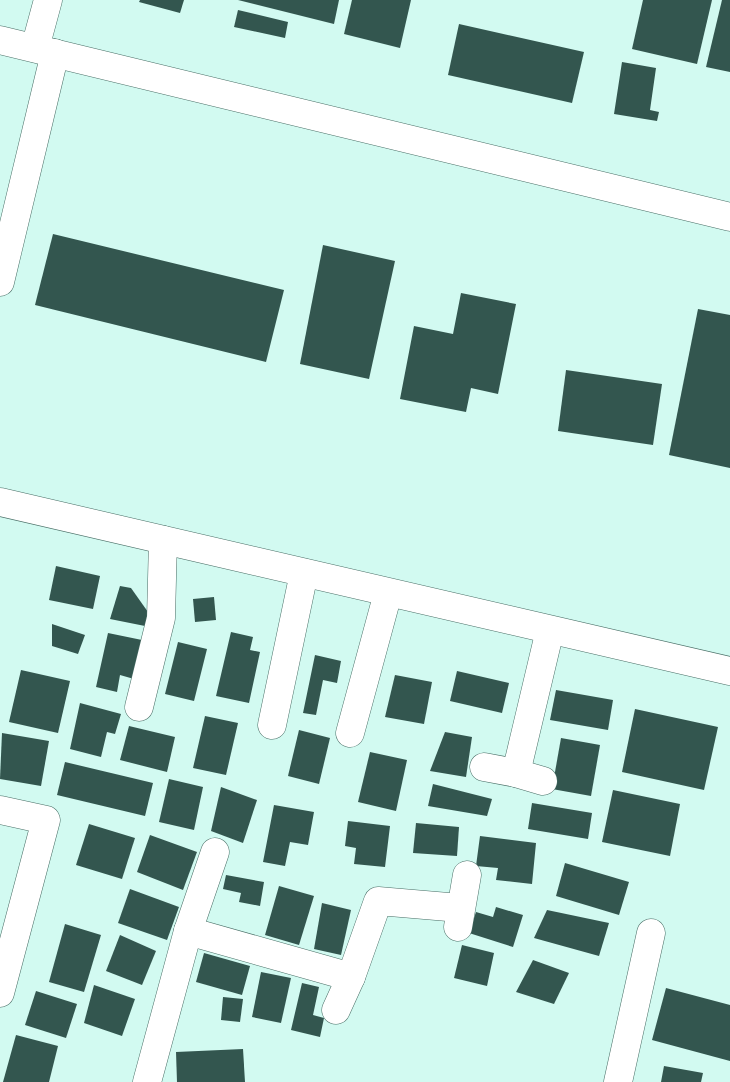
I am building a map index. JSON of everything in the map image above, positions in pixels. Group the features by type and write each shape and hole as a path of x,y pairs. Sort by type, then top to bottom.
{"street":[{"path":"0,282 45,51 48,0"},
{"path":"0,40 730,217"},
{"path":"0,502 730,671"},
{"path":"139,707 161,618 163,540"},
{"path":"272,725 304,573"},
{"path":"350,734 388,592"},
{"path":"516,773 550,630"},
{"path":"484,767 516,773 543,781"},
{"path":"0,810 46,820 2,979"},
{"path":"147,1082 188,931 215,852"},
{"path":"336,1010 351,977 378,901 459,917 467,875"},
{"path":"188,931 351,977"},
{"path":"618,1082 651,933"}],"building":[{"path":"140,0 184,0 180,13 139,2"},
{"path":"238,0 339,0 334,24"},
{"path":"352,0 411,0 400,48 344,34"},
{"path":"643,0 712,0 697,64 632,49"},
{"path":"722,0 730,0 730,72 706,67"},
{"path":"238,10 288,22 285,38 234,27"},
{"path":"459,24 584,52 572,103 448,75"},
{"path":"622,62 656,68 650,110 659,112 657,121 614,114"},
{"path":"53,234 284,290 266,362 35,305"},
{"path":"323,245 395,261 369,379 300,364"},
{"path":"461,293 516,304 498,394 471,388 466,412 400,399 414,326 453,334"},
{"path":"698,309 730,315 730,468 669,455"},
{"path":"566,370 662,384 653,445 558,431"},
{"path":"56,566 100,576 93,609 49,600"},
{"path":"120,586 131,588 148,612 145,626 110,619"},
{"path":"214,597 216,620 195,622 193,599"},
{"path":"52,624 85,635 78,654 52,646"},
{"path":"231,632 253,637 250,650 260,652 249,703 216,696"},
{"path":"108,633 142,640 134,679 120,675 117,692 96,687"},
{"path":"178,642 207,649 194,701 165,694"},
{"path":"315,655 341,661 337,683 323,680 316,715 303,713"},
{"path":"21,670 70,681 58,733 9,722"},
{"path":"457,671 509,683 502,713 450,701"},
{"path":"395,675 432,682 424,724 385,717"},
{"path":"556,690 613,700 608,730 550,720"},
{"path":"80,703 121,714 115,734 107,732 101,757 70,749"},
{"path":"635,709 718,727 704,790 622,772"},
{"path":"205,716 238,723 226,775 193,768"},
{"path":"129,726 175,737 167,772 120,760"},
{"path":"299,730 330,738 319,784 288,776"},
{"path":"445,732 472,737 466,777 430,771"},
{"path":"2,733 49,741 41,786 0,779"},
{"path":"561,738 600,745 591,796 552,789"},
{"path":"370,752 407,760 396,811 358,802"},
{"path":"65,762 153,783 145,816 57,795"},
{"path":"169,779 203,787 194,830 159,822"},
{"path":"433,784 492,799 487,816 428,806"},
{"path":"221,787 257,800 243,843 211,831"},
{"path":"613,790 680,804 670,856 602,842"},
{"path":"532,803 592,813 588,839 528,829"},
{"path":"274,805 314,812 308,845 290,842 285,866 263,862"},
{"path":"348,821 390,826 385,867 354,864 356,848 345,846"},
{"path":"416,823 459,827 457,856 413,853"},
{"path":"89,824 135,838 122,879 76,865"},
{"path":"150,835 197,852 183,890 137,872"},
{"path":"480,836 536,843 532,884 496,880 498,868 476,866"},
{"path":"565,863 629,882 619,915 556,896"},
{"path":"226,875 264,882 260,906 239,902 241,893 223,889"},
{"path":"279,886 314,896 299,945 265,935"},
{"path":"130,889 179,907 167,940 118,923"},
{"path":"322,903 351,910 341,955 314,949"},
{"path":"496,907 523,915 513,947 469,933 476,912 493,917"},
{"path":"547,910 609,923 599,956 534,938"},
{"path":"65,924 101,935 84,992 49,982"},
{"path":"120,935 156,951 142,985 106,971"},
{"path":"462,945 494,953 487,986 454,978"},
{"path":"204,953 250,966 242,995 196,982"},
{"path":"533,960 569,973 554,1004 516,992"},
{"path":"261,972 291,978 281,1023 252,1017"},
{"path":"302,983 319,987 313,1015 324,1018 320,1037 291,1030"},
{"path":"94,985 135,999 122,1036 84,1023"},
{"path":"666,988 730,1005 730,1061 652,1040"},
{"path":"36,991 77,1004 66,1038 25,1025"},
{"path":"223,997 243,999 240,1022 221,1020"},
{"path":"16,1035 58,1046 49,1082 3,1082"},
{"path":"243,1049 245,1082 177,1082 176,1052"},
{"path":"664,1066 703,1073 701,1082 661,1082"}]}
